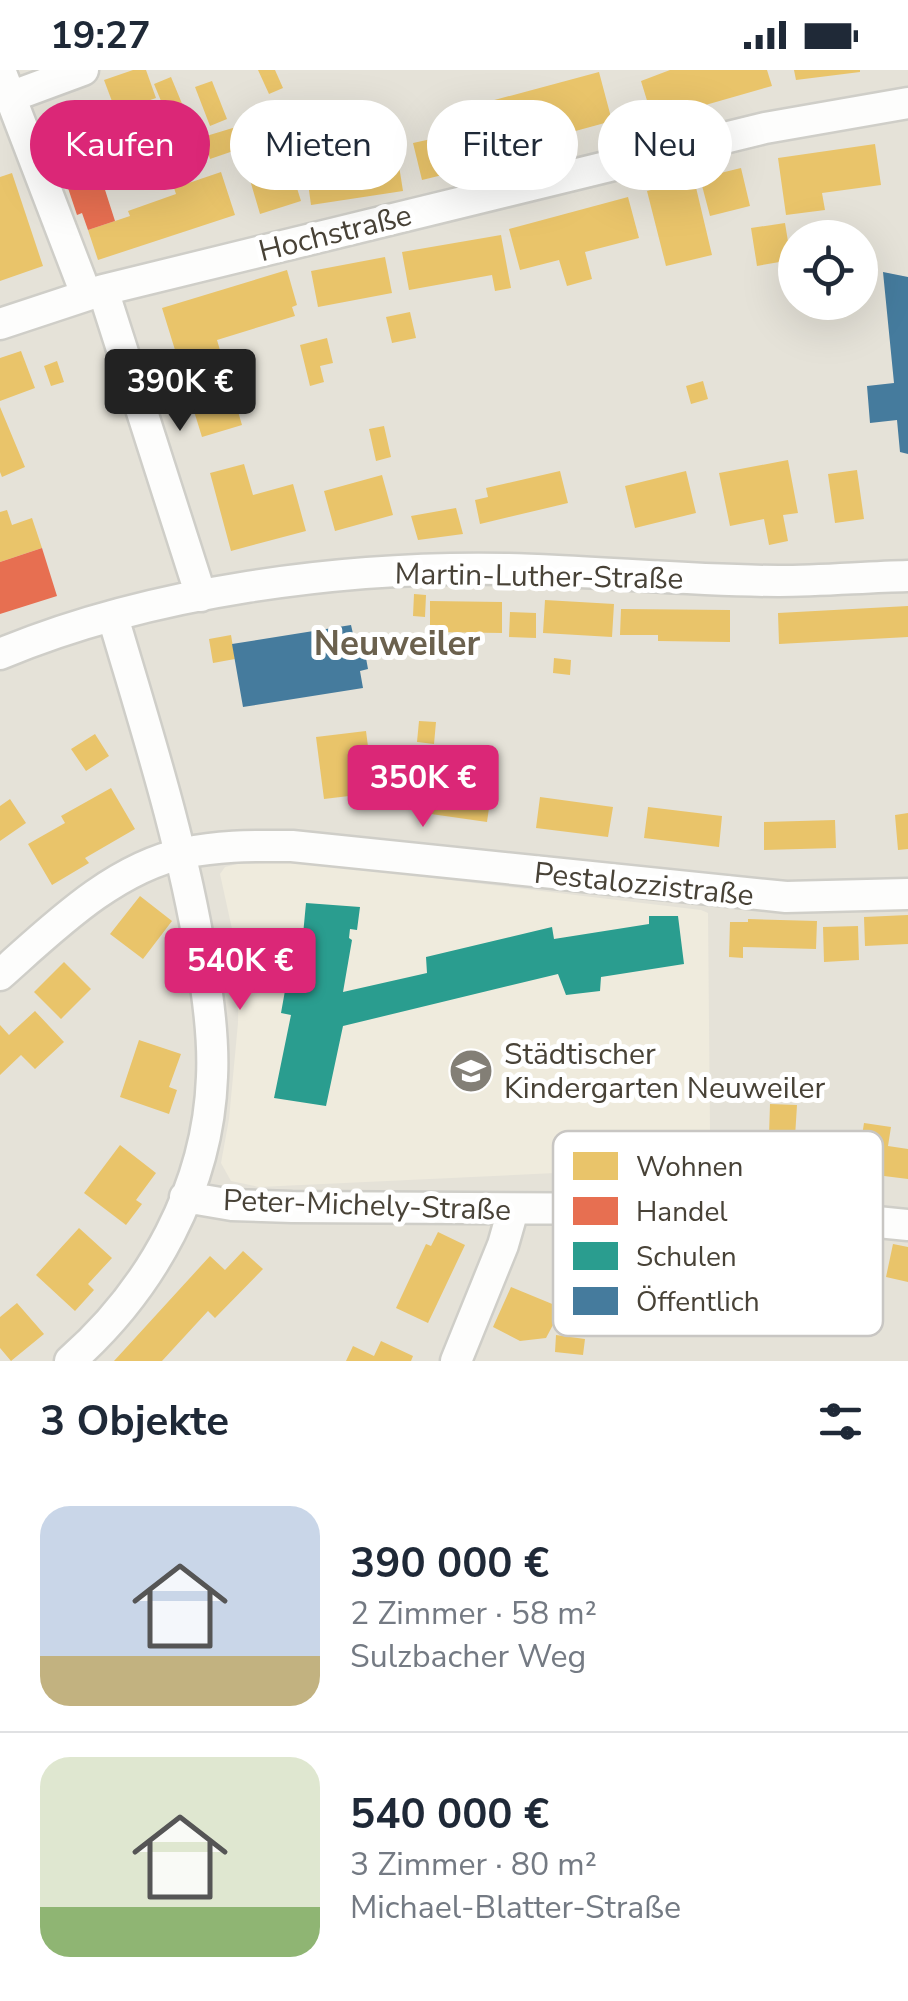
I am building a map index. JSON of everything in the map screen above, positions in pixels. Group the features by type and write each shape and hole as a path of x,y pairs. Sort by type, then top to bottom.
{"street":[{"path":"83,70 5,83 94,292 201,596"},
{"name":"Hochstraße","path":"0,324 94,292 765,128 908,103"},
{"name":"Martin-Luther-Straße","path":"0,654 113,617 201,596 270,584 409,571 505,569 781,581 908,576"},
{"path":"70,1361 142,1284 170,1237 186,1198 206,1126 212,1077 210,1006 181,854 113,617"},
{"name":"Pestalozzistraße","path":"0,975 90,900 145,866 181,854 228,846 292,846 766,896 908,894"},
{"name":"Peter-Michely-Straße","path":"186,1198 277,1207 553,1210"},
{"path":"456,1361 503,1246 512,1210"},
{"name":"Peter-Michely-Straße","path":"883,1223 908,1225"}],"shaded area":[{"path":"0,70 908,70 908,1361 0,1361"},
{"name":"Städtischer Kindergarten Neuweiler","path":"300,862 708,913 710,1131 553,1131 553,1173 259,1187 231,1181 221,1163 238,1023 239,961 220,874 225,867"}],"building: Wohnen":[{"path":"133,70 146,70 156,98 112,100 104,80"},
{"path":"258,70 275,70 283,88 269,94"},
{"path":"670,70 767,70 772,86 723,100 647,100 641,81"},
{"path":"794,70 860,70 860,72 796,80"},
{"path":"599,72 606,100 598,100 598,125 578,130 578,100 494,100"},
{"path":"171,77 181,100 161,100 154,84"},
{"path":"212,81 227,119 210,126 210,100 200,100 195,87"},
{"path":"230,129 230,152 210,159 210,135"},
{"path":"427,140 427,179 422,180 413,143"},
{"path":"875,144 881,185 822,193 825,210 786,215 778,158"},
{"path":"741,168 750,206 710,216 703,190 732,190 732,170"},
{"path":"221,172 235,215 98,260 88,230 130,216 128,211 176,194 175,190 210,190 210,176"},
{"path":"12,173 43,266 0,281 0,177"},
{"path":"253,190 298,190 301,201 260,214"},
{"path":"309,190 403,191 311,205"},
{"path":"697,190 712,255 666,266 647,191"},
{"path":"628,197 639,238 585,252 592,279 567,286 559,260 520,270 509,229"},
{"path":"778,224 778,262 757,266 751,228"},
{"path":"501,235 511,288 495,291 492,275 409,290 402,252"},
{"path":"385,257 392,293 318,307 311,271"},
{"path":"287,270 297,305 292,307 295,316 217,340 242,425 202,437 162,308"},
{"path":"410,312 416,338 392,343 386,317"},
{"path":"327,338 333,363 320,366 324,382 310,386 300,345"},
{"path":"21,351 35,388 0,401 0,358"},
{"path":"57,361 64,382 51,386 44,366"},
{"path":"703,381 708,399 691,404 686,386"},
{"path":"0,407 25,467 2,477 0,472"},
{"path":"384,426 391,457 376,461 369,429"},
{"path":"788,460 798,513 783,515 788,541 769,545 764,519 730,526 719,473"},
{"path":"244,464 253,495 293,484 306,531 231,551 210,473"},
{"path":"857,470 864,519 835,523 828,474"},
{"path":"560,471 568,503 480,524 475,500 488,497 486,488"},
{"path":"686,471 696,513 635,528 625,486"},
{"path":"382,475 393,515 335,531 324,491"},
{"path":"456,508 463,534 418,540 411,516"},
{"path":"7,510 12,525 32,518 42,548 0,562 0,512"},
{"path":"414,594 426,595 425,617 413,616"},
{"path":"545,600 614,604 612,637 543,633"},
{"path":"430,601 502,602 502,633 430,632"},
{"path":"908,606 908,637 779,644 778,613"},
{"path":"621,609 730,610 730,642 658,641 658,635 620,635"},
{"path":"510,612 536,613 536,638 509,637"},
{"path":"231,635 235,659 213,663 209,639"},
{"path":"554,658 571,660 570,675 553,673"},
{"path":"419,721 436,722 434,744 417,742"},
{"path":"366,731 374,793 324,799 316,737"},
{"path":"95,734 109,756 86,771 71,749"},
{"path":"429,777 492,787 487,822 424,813"},
{"path":"111,788 135,829 85,858 89,863 52,885 28,844 65,823 61,816"},
{"path":"540,797 613,807 608,837 536,828"},
{"path":"10,799 26,823 0,841 0,806"},
{"path":"648,807 722,816 719,847 644,838"},
{"path":"908,813 908,849 898,850 895,815"},
{"path":"835,820 836,848 764,850 764,822"},
{"path":"140,896 172,921 143,959 110,934"},
{"path":"908,915 908,944 865,946 864,917"},
{"path":"817,921 816,949 743,947 743,958 729,957 730,922"},
{"path":"858,926 859,960 824,962 823,927"},
{"path":"64,962 91,989 61,1019 34,992"},
{"path":"35,1011 64,1042 35,1069 21,1055 0,1075 0,1025 9,1035"},
{"path":"139,1040 181,1054 169,1087 177,1090 169,1114 120,1097"},
{"path":"770,1104 797,1105 795,1131 769,1131"},
{"path":"864,1123 891,1127 888,1146 908,1149 908,1179 883,1176 883,1131 863,1131"},
{"path":"120,1145 156,1173 136,1200 142,1204 126,1225 84,1193"},
{"path":"79,1228 112,1258 88,1284 94,1290 75,1311 36,1275"},
{"path":"438,1232 465,1245 428,1323 396,1308 426,1244 431,1246"},
{"path":"893,1244 908,1247 908,1282 886,1277"},
{"path":"243,1251 263,1269 215,1318 208,1311 162,1361 114,1361 210,1256 225,1270"},
{"path":"511,1287 553,1304 553,1325 546,1338 520,1341 493,1327"},
{"path":"17,1303 44,1334 11,1361 0,1348 0,1317"},
{"path":"556,1336 585,1339 583,1355 555,1352"},
{"path":"381,1341 413,1356 411,1361 346,1361 353,1346 374,1356"}],"building: Handel":[{"path":"69,190 105,190 115,221 88,230 82,213 77,215"},
{"path":"42,548 57,596 0,614 0,562"}],"building: Schulen":[{"path":"306,903 360,907 357,930 350,929 352,940 343,992 427,973 426,957 552,927 554,939 649,924 649,916 678,916 684,964 601,977 600,991 566,995 558,974 343,1026 326,1106 274,1098 291,1015 281,1013 286,985 298,988"}],"building: Öffentlich":[{"path":"883,272 908,277 908,454 900,452 897,420 870,423 867,386 894,383"},
{"path":"351,625 354,638 362,636 368,669 360,671 363,688 243,707 232,644"}],"place":[{"name":"Städtischer Kindergarten Neuweiler","path":"471,1071"}],"district":[{"name":"Neuweiler","path":"397,643"}]}
